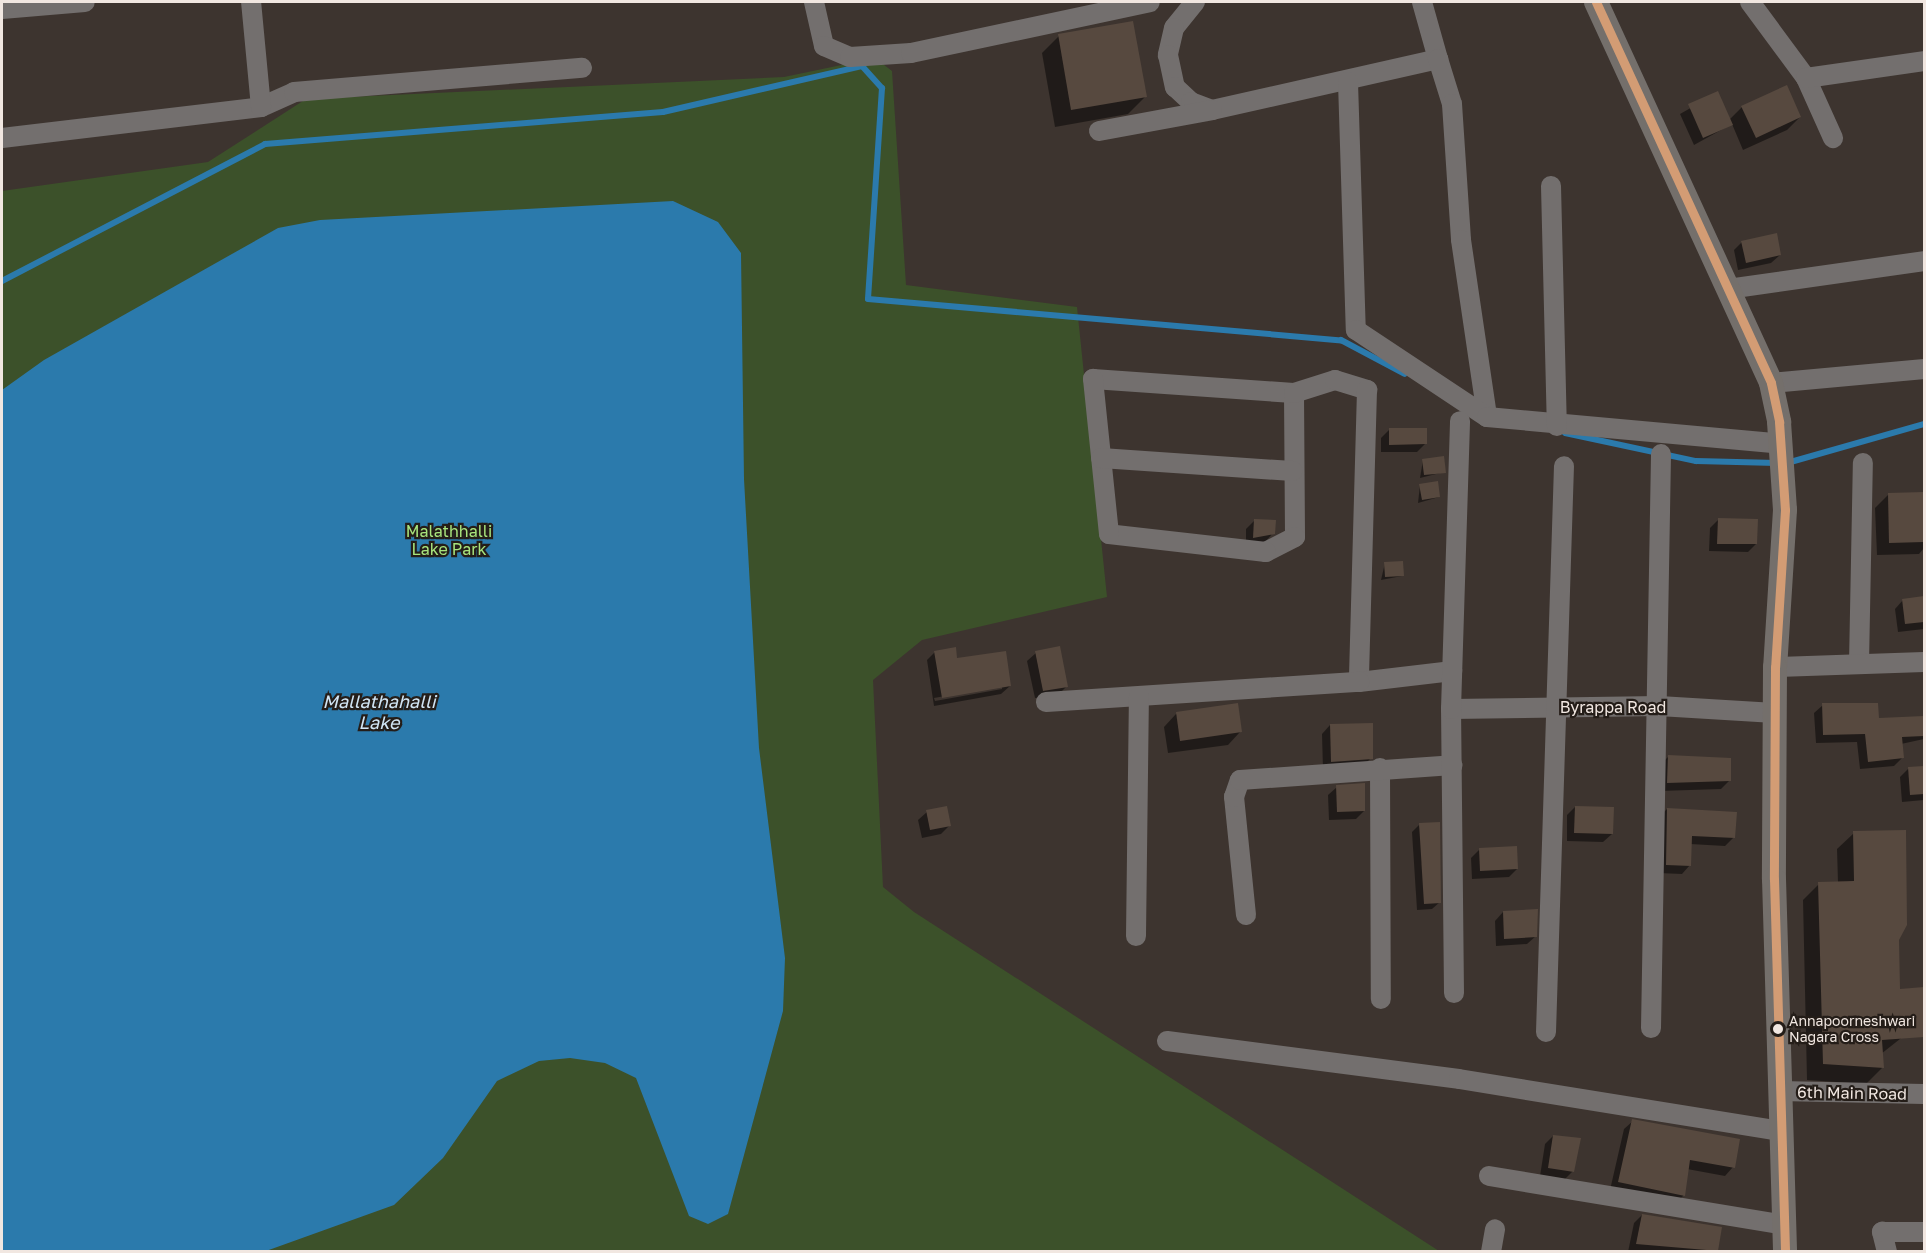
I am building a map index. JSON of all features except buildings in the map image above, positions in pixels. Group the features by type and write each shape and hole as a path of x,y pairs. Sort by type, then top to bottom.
{"main road":[{"path":"1600,2 1771,383 1782,453 1785,510 1775,667 1775,713 1779,1092 1785,1251"}],"street":[{"path":"6,6 85,2"},
{"path":"251,2 261,107"},
{"path":"814,2 824,46 850,57 911,53 1150,2"},
{"path":"1195,2 1174,27 1168,56 1175,87 1191,102 1212,110"},
{"path":"1422,2 1452,104 1461,240 1487,417"},
{"path":"1750,2 1806,78 1833,138"},
{"path":"1098,131 1348,82 1438,59"},
{"path":"1806,78 1924,61"},
{"path":"2,138 261,107 294,92 582,68"},
{"path":"1348,82 1356,330 1487,417 1782,453"},
{"path":"1551,186 1557,426"},
{"path":"1728,289 1924,261"},
{"path":"1771,383 1924,369"},
{"path":"1294,393 1295,537 1266,552 1109,534 1093,379 1294,393 1335,380 1367,390 1359,682"},
{"path":"1454,993 1451,709 1460,421"},
{"path":"1651,1028 1659,706 1661,454"},
{"path":"1101,458 1293,471"},
{"path":"1859,664 1863,463"},
{"path":"1545,1032 1554,707 1564,466"},
{"path":"1775,667 1924,662"},
{"path":"1046,702 1359,682 1452,671"},
{"path":"1136,936 1139,697"},
{"name":"Byrappa Road","path":"1451,709 1659,706 1775,713"},
{"path":"1246,915 1234,797 1240,780 1380,768 1452,765"},
{"path":"1380,768 1381,999"},
{"path":"1167,1041 1459,1079 1781,1131"},
{"name":"6th Main Road","path":"1779,1092 1924,1094"},
{"path":"1489,1176 1784,1225"},
{"path":"1491,1251 1495,1229"},
{"path":"1887,1251 1882,1232 1924,1232"}],"green space":[{"name":"Mallathahalli Lake","path":"875,58 892,71 906,285 1077,307 1107,597 922,640 873,680 883,887 914,912 1439,1251 2,1251 2,191 208,162 306,99 784,77"}],"water":[{"name":"Mallathahalli Lake","path":"673,201 718,222 741,253 744,479 759,748 785,958 783,1011 728,1214 708,1224 689,1216 636,1078 605,1063 570,1058 539,1061 497,1081 443,1158 394,1205 266,1251 2,1251 2,390 44,360 278,228 320,220"}],"waterway":[{"path":"2,281 265,144 663,112 862,66 882,88 868,299 1341,340 1405,374"},
{"path":"1787,463 1924,424"},
{"path":"1565,433 1696,461 1777,463"}],"transit line":[{"path":"1596,2 1771,383 1779,422 1785,510 1775,667 1774,879 1785,1252"}],"place":[{"name":"Annapoorneshwari Nagara Cross","path":"1778,1029"}],"park label":[{"name":"Malathhalli Lake Park","path":"449,540"}]}
